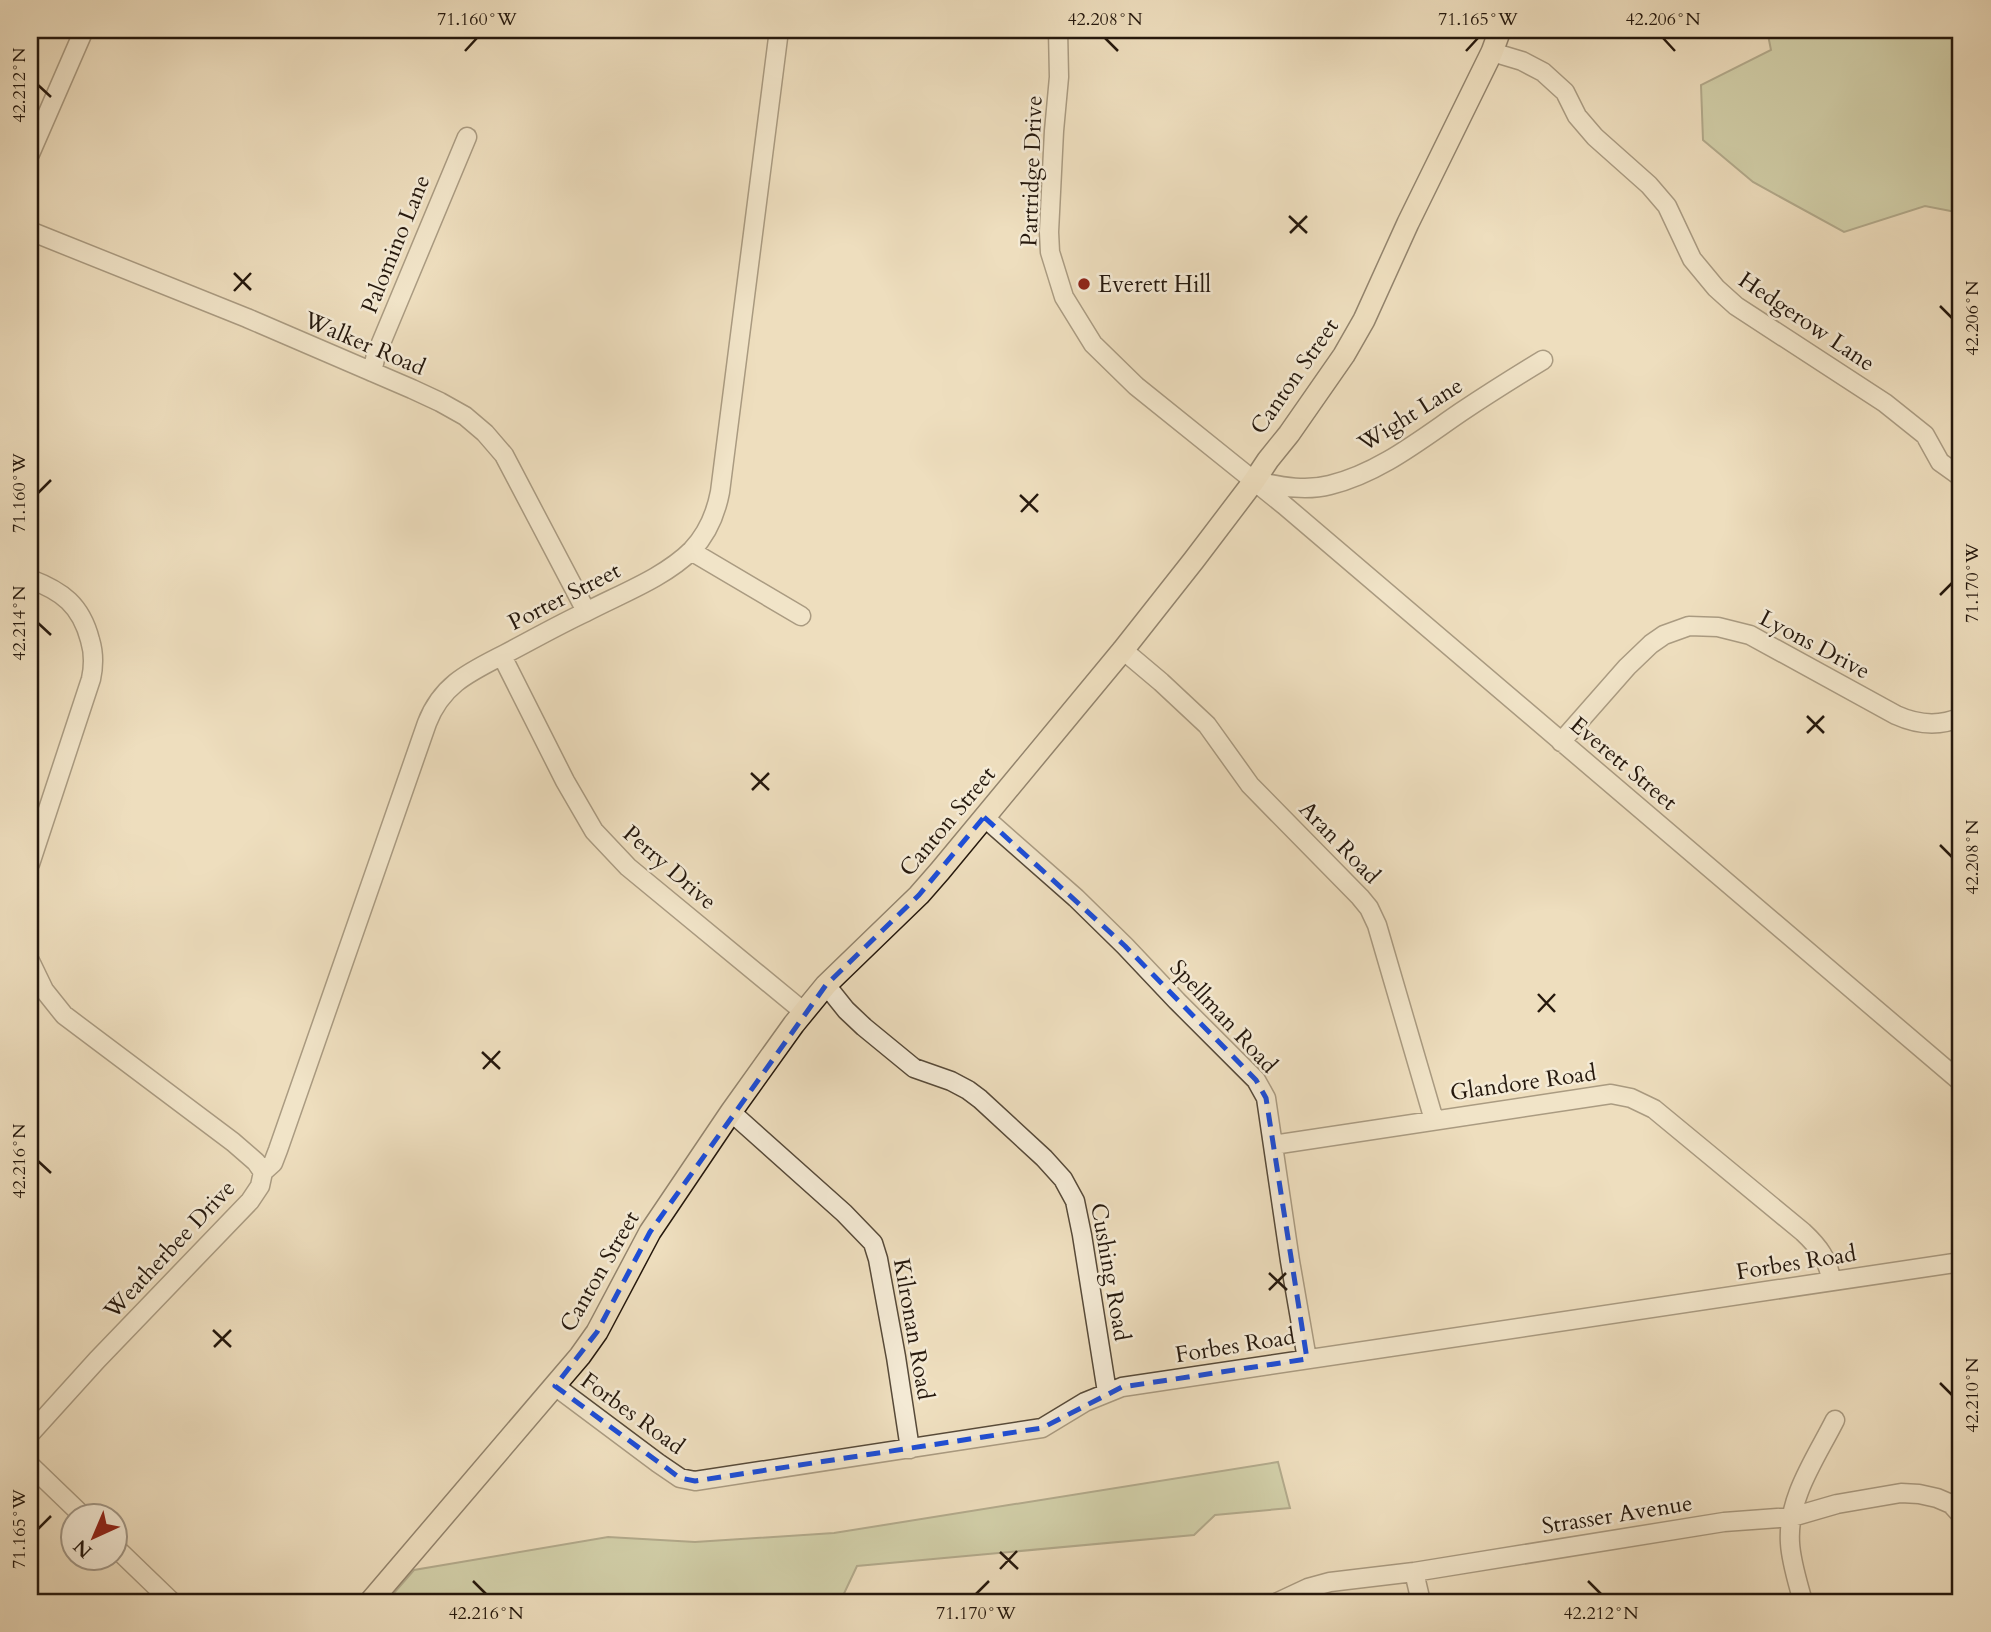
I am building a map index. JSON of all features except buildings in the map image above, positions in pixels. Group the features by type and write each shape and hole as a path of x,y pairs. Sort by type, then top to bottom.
{"main road":[{"name":"Canton Street","path":"370,1602 555,1386 597,1332 650,1232 731,1112 804,1012 826,985 919,895 1123,650 1290,434 1360,328 1492,52 1500,30"}],"street":[{"path":"30,154 84,30"},
{"name":"Porter Street","path":"263,1172 273,1163 278,1150 431,711 444,692 502,656 639,586 691,551 708,527 720,492 779,30"},
{"name":"Partridge Drive","path":"1059,30 1059,77 1049,232 1050,251 1064,297 1093,344 1136,386 1254,481"},
{"name":"Hedgerow Lane","path":"1492,52 1522,61 1543,72 1565,92 1577,116 1595,137 1649,185 1667,206 1692,259 1716,288 1748,313 1885,403 1925,435 1940,462 1961,477"},
{"name":"Palomino Lane","path":"372,372 376,355 467,137"},
{"name":"Walker Road","path":"30,231 247,318 440,402 465,416 492,440 510,466 586,611"},
{"name":"Wight Lane","path":"1254,481 1307,489 1348,480 1399,455 1489,393 1543,360"},
{"name":"Everett Street","path":"1254,481 1961,1082"},
{"path":"691,551 801,616"},
{"path":"30,579 58,592 77,608 87,629 93,653 93,667 30,864"},
{"name":"Lyons Drive","path":"1561,742 1651,644 1664,635 1689,626 1718,627 1750,635 1896,715 1912,721 1942,724 1961,717"},
{"name":"Aran Road","path":"1123,650 1208,725 1250,785 1369,908 1381,938 1434,1120"},
{"name":"Perry Drive","path":"502,656 565,781 594,831 628,867 804,1012"},
{"name":"Spellman Road","path":"984,817 1076,898 1256,1080 1266,1098 1307,1359"},
{"name":"Weatherbee Drive","path":"30,961 44,990 64,1015 233,1142 256,1162 263,1172 260,1186 254,1196 30,1434"},
{"name":"Cushing Road","path":"826,985 864,1027 914,1068 951,1082 980,1099 1063,1179 1075,1201 1107,1392"},
{"name":"Glandore Road","path":"1273,1145 1611,1094 1631,1098 1654,1109 1803,1232 1819,1247 1829,1264 1831,1280"},
{"name":"Kilronan Road","path":"731,1112 844,1213 873,1243 896,1357 910,1449"},
{"name":"Forbes Road","path":"555,1386 680,1478 695,1481 1042,1428 1085,1402 1122,1387 1961,1262"},
{"path":"1802,1602 1790,1545 1790,1526 1801,1485 1835,1420"},
{"path":"30,1465 68,1502"},
{"name":"Strasser Avenue","path":"1278,1602 1308,1588 1330,1582 1414,1572 1724,1522 1792,1517 1837,1504 1901,1493 1937,1498 1951,1504 1961,1515"},
{"path":"130,1562 172,1602"},
{"path":"1414,1572 1421,1602"}],"highlighted area":[{"path":"984,817 1125,946 1256,1080 1266,1098 1307,1359 1122,1387 1042,1428 695,1481 680,1478 555,1386 597,1332 650,1232 826,985 919,895"}],"green space":[{"path":"1767,30 1961,30 1961,213 1925,206 1844,232 1753,182 1703,140 1701,85 1771,50"},
{"path":"1278,1462 1290,1508 1215,1515 1194,1535 857,1566 840,1602 386,1602 414,1570 608,1537 695,1542 834,1533"}],"place":[{"name":"Everett Hill","path":"1084,284"}]}
